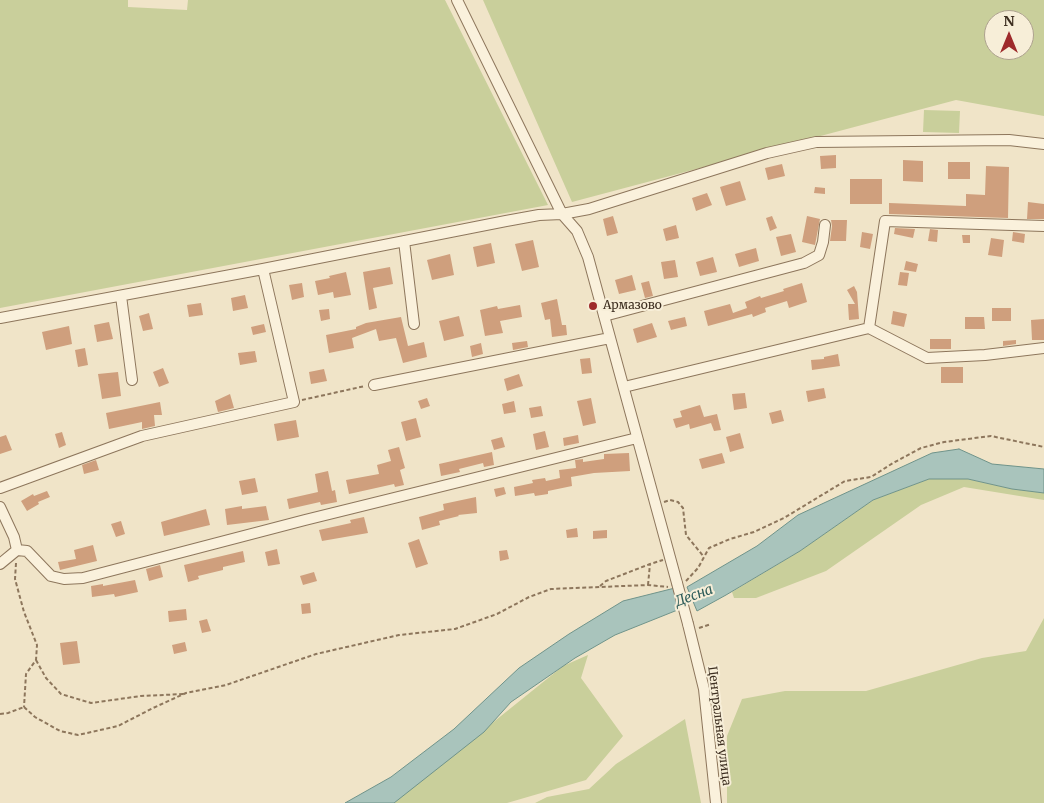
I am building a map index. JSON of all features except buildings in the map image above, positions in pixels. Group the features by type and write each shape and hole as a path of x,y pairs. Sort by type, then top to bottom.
{"street":[{"name":"Центральная улица","path":"457,0 562,214 577,230 588,257 704,688 716,803"},
{"path":"0,318 539,215 562,214 589,209 766,153 816,142 1009,140 1044,144"},
{"path":"868,328 885,220 1044,226"},
{"path":"604,316 804,263 819,255 825,225"},
{"path":"404,241 414,324"},
{"path":"0,488 142,436 294,402 263,269"},
{"path":"121,296 132,380"},
{"path":"624,387 868,328 927,358 985,355 1044,348"},
{"path":"374,385 610,338"},
{"path":"0,564 17,550 27,551 51,576 64,580 83,578 314,518 638,438"},
{"path":"0,507 14,536 17,550"}],"path":[{"path":"294,402 374,385"},
{"path":"36,660 46,678 61,694 91,703 141,696 186,694 226,685 316,654 399,635 455,629 496,614 529,596 550,589 648,585 668,587 677,584 688,580 709,548 784,518 845,481 870,477 921,448 944,442 991,436 1044,447"},
{"path":"656,505 670,500 678,502 683,508 686,535 704,557"},
{"path":"17,550 15,579 24,612 37,646 36,660 26,674 24,707"},
{"path":"599,587 606,581 670,558"},
{"path":"648,585 650,564"},
{"path":"689,627 711,624"},
{"path":"24,707 35,717 60,731 78,735 118,726 186,694"},
{"path":"0,714 24,707"}],"green space":[{"path":"0,0 128,0 128,7 187,10 188,0 445,0 548,205 0,308"},
{"path":"483,0 1044,0 1044,116 956,100 572,202"},
{"path":"924,110 960,111 959,133 923,132"},
{"path":"929,479 968,479 1012,489 1044,493 1044,500 964,487 921,505 826,571 756,598 734,598 732,592 800,551 873,500"},
{"path":"1044,618 1044,803 727,803 727,736 742,699 785,691 866,691 982,658 1026,651"},
{"path":"588,655 581,678 623,736 586,780 507,803 393,803 563,666"},
{"path":"685,719 701,803 535,803 547,797 589,789 616,764"}],"water":[{"name":"Десна","path":"959,449 992,464 1044,469 1044,493 1012,489 968,479 929,479 873,500 800,551 697,611 687,587 757,546 798,515 932,453"},
{"path":"675,588 680,609 615,635 575,658 511,702 484,732 394,803 345,803 391,777 454,729 519,668 569,634 623,601"}],"place":[{"name":"Армазово","path":"593,306"}]}
